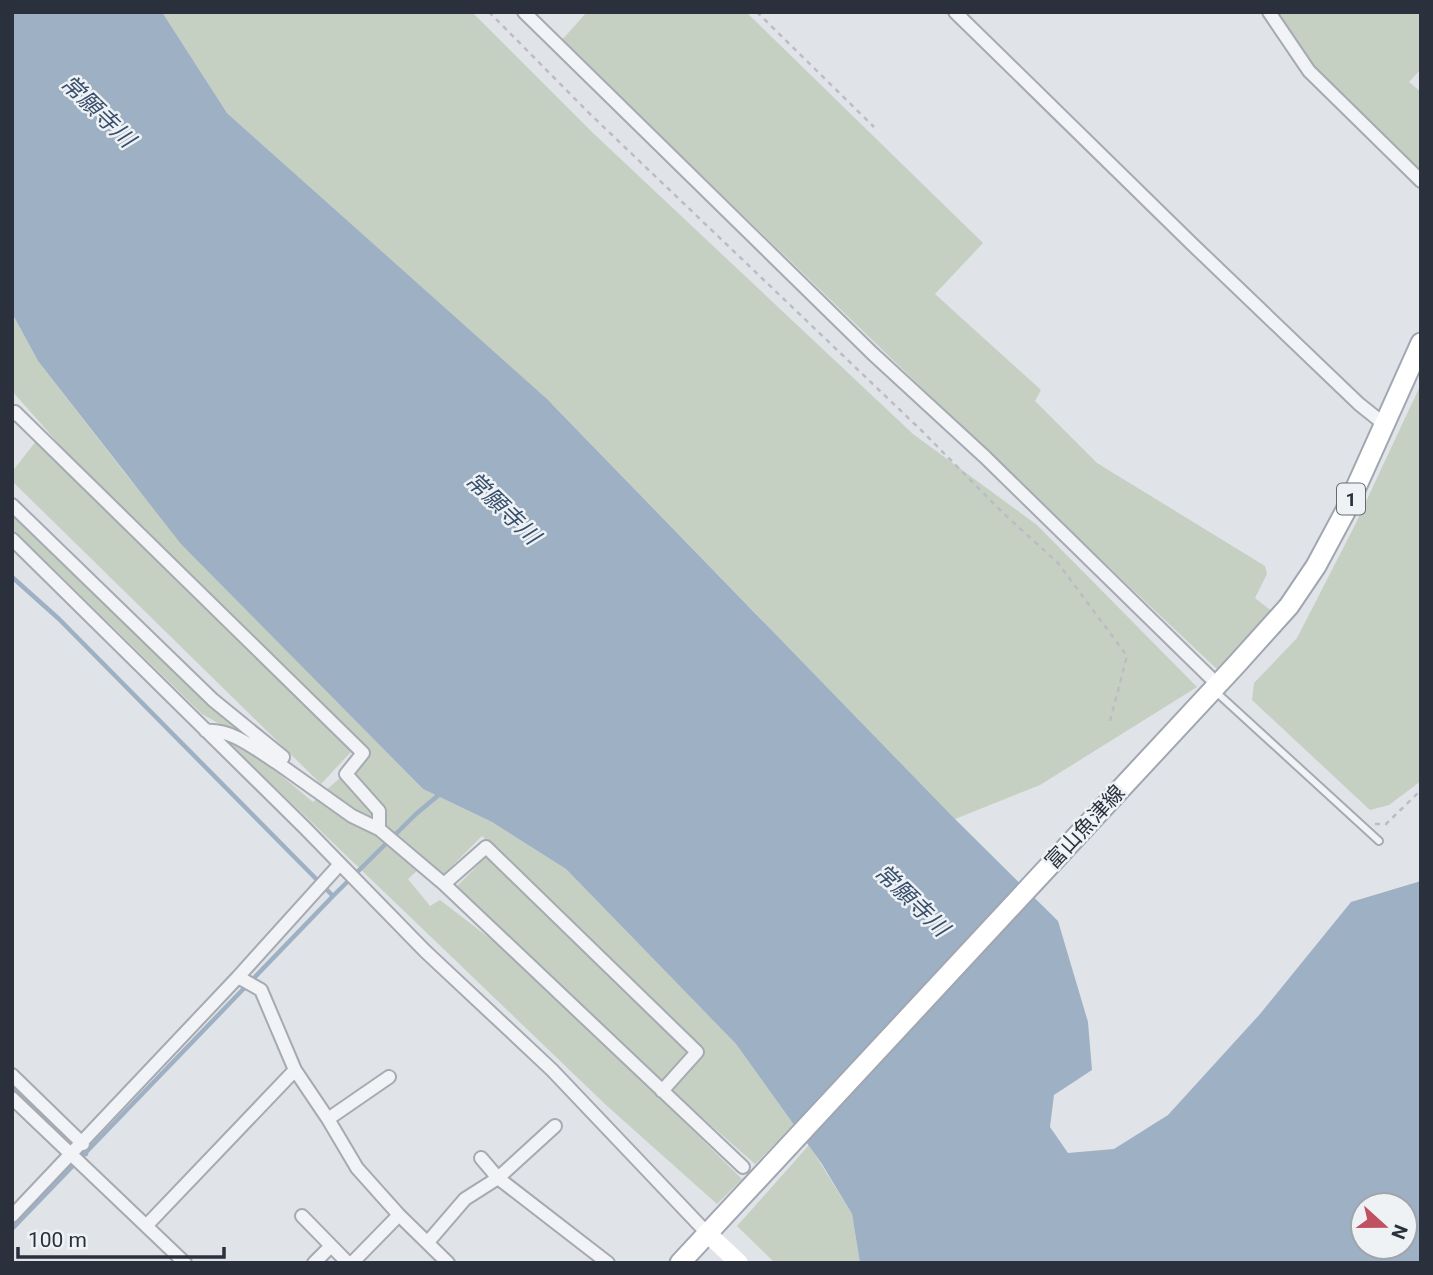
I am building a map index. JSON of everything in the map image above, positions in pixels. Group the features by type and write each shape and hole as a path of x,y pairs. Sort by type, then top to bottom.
{"main road":[{"name":"富山魚津線","path":"680,1263 1289,606 1317,566 1345,512 1421,343"}],"street":[{"path":"524,12 872,353 985,457 1213,690"},
{"path":"956,12 1192,244 1359,404 1384,424"},
{"path":"1269,12 1309,71 1421,181"},
{"path":"13,412 363,753 346,774 379,811 379,829"},
{"path":"12,505 213,700 283,757 279,764"},
{"path":"12,538 425,951 552,1070 707,1233 739,1263"},
{"path":"206,731 219,730 232,735 279,764 352,816 379,829 444,884 743,1167"},
{"path":"444,884 486,846 697,1052 663,1091"},
{"path":"12,1216 83,1144 340,864"},
{"path":"238,977 261,990 295,1070 357,1168 399,1215 448,1263"},
{"path":"147,1225 295,1070"},
{"path":"12,1075 83,1144"},
{"path":"328,1119 389,1077"},
{"path":"12,1098 185,1263"},
{"path":"428,1242 465,1199 498,1178 555,1126"},
{"path":"481,1158 498,1178 608,1263"},
{"path":"302,1216 350,1263 399,1215"},
{"path":"314,1263 331,1246"}],"lane":[{"path":"1213,690 1379,841"}],"path":[{"path":"489,12 589,113 1058,563 1127,656 1110,721"},
{"path":"757,12 874,127"},
{"path":"1371,822 1386,824 1421,790"}],"green space":[{"path":"162,12 472,12 593,133 913,434 1037,525 1197,687 1040,785 955,819 554,406 227,113"},
{"path":"587,12 746,12 983,243 935,294 1041,390 1035,401 1097,463 1265,566 1267,574 1255,598 1273,612 1219,671 561,41"},
{"path":"1277,12 1421,12 1421,69 1409,82 1421,92 1421,173 1313,65"},
{"path":"12,313 38,361 128,477 204,567 423,789 492,822 566,869 736,1044 794,1125 755,1164 672,1091 704,1050 482,836 443,875 427,862 408,879 430,906 440,900 505,950 742,1179 717,1204 606,1105 226,740 265,762 313,802 368,753 66,452 12,391"},
{"path":"1421,384 1421,781 1389,805 1370,810 1252,700 1254,683 1297,638 1355,525"},
{"path":"36,441 351,752 321,784 12,481 12,472"},
{"path":"12,511 261,747 202,714 12,528"},
{"path":"488,855 690,1050 661,1083 457,886"},
{"path":"809,1145 852,1214 860,1263 775,1263 737,1226"}],"water":[{"name":"常願寺川","path":"12,12 162,12 227,113 547,399 955,819 1058,921 1088,1022 1092,1070 1054,1095 1050,1127 1068,1153 1114,1149 1168,1115 1260,1014 1351,902 1421,881 1421,1263 860,1263 852,1214 822,1164 736,1044 566,869 492,822 423,789 181,544 38,361 12,313"}],"waterway":[{"path":"12,577 59,619 333,896"},
{"path":"12,1229 333,896 441,793"},
{"path":"12,1088 66,1141 86,1154"}]}
